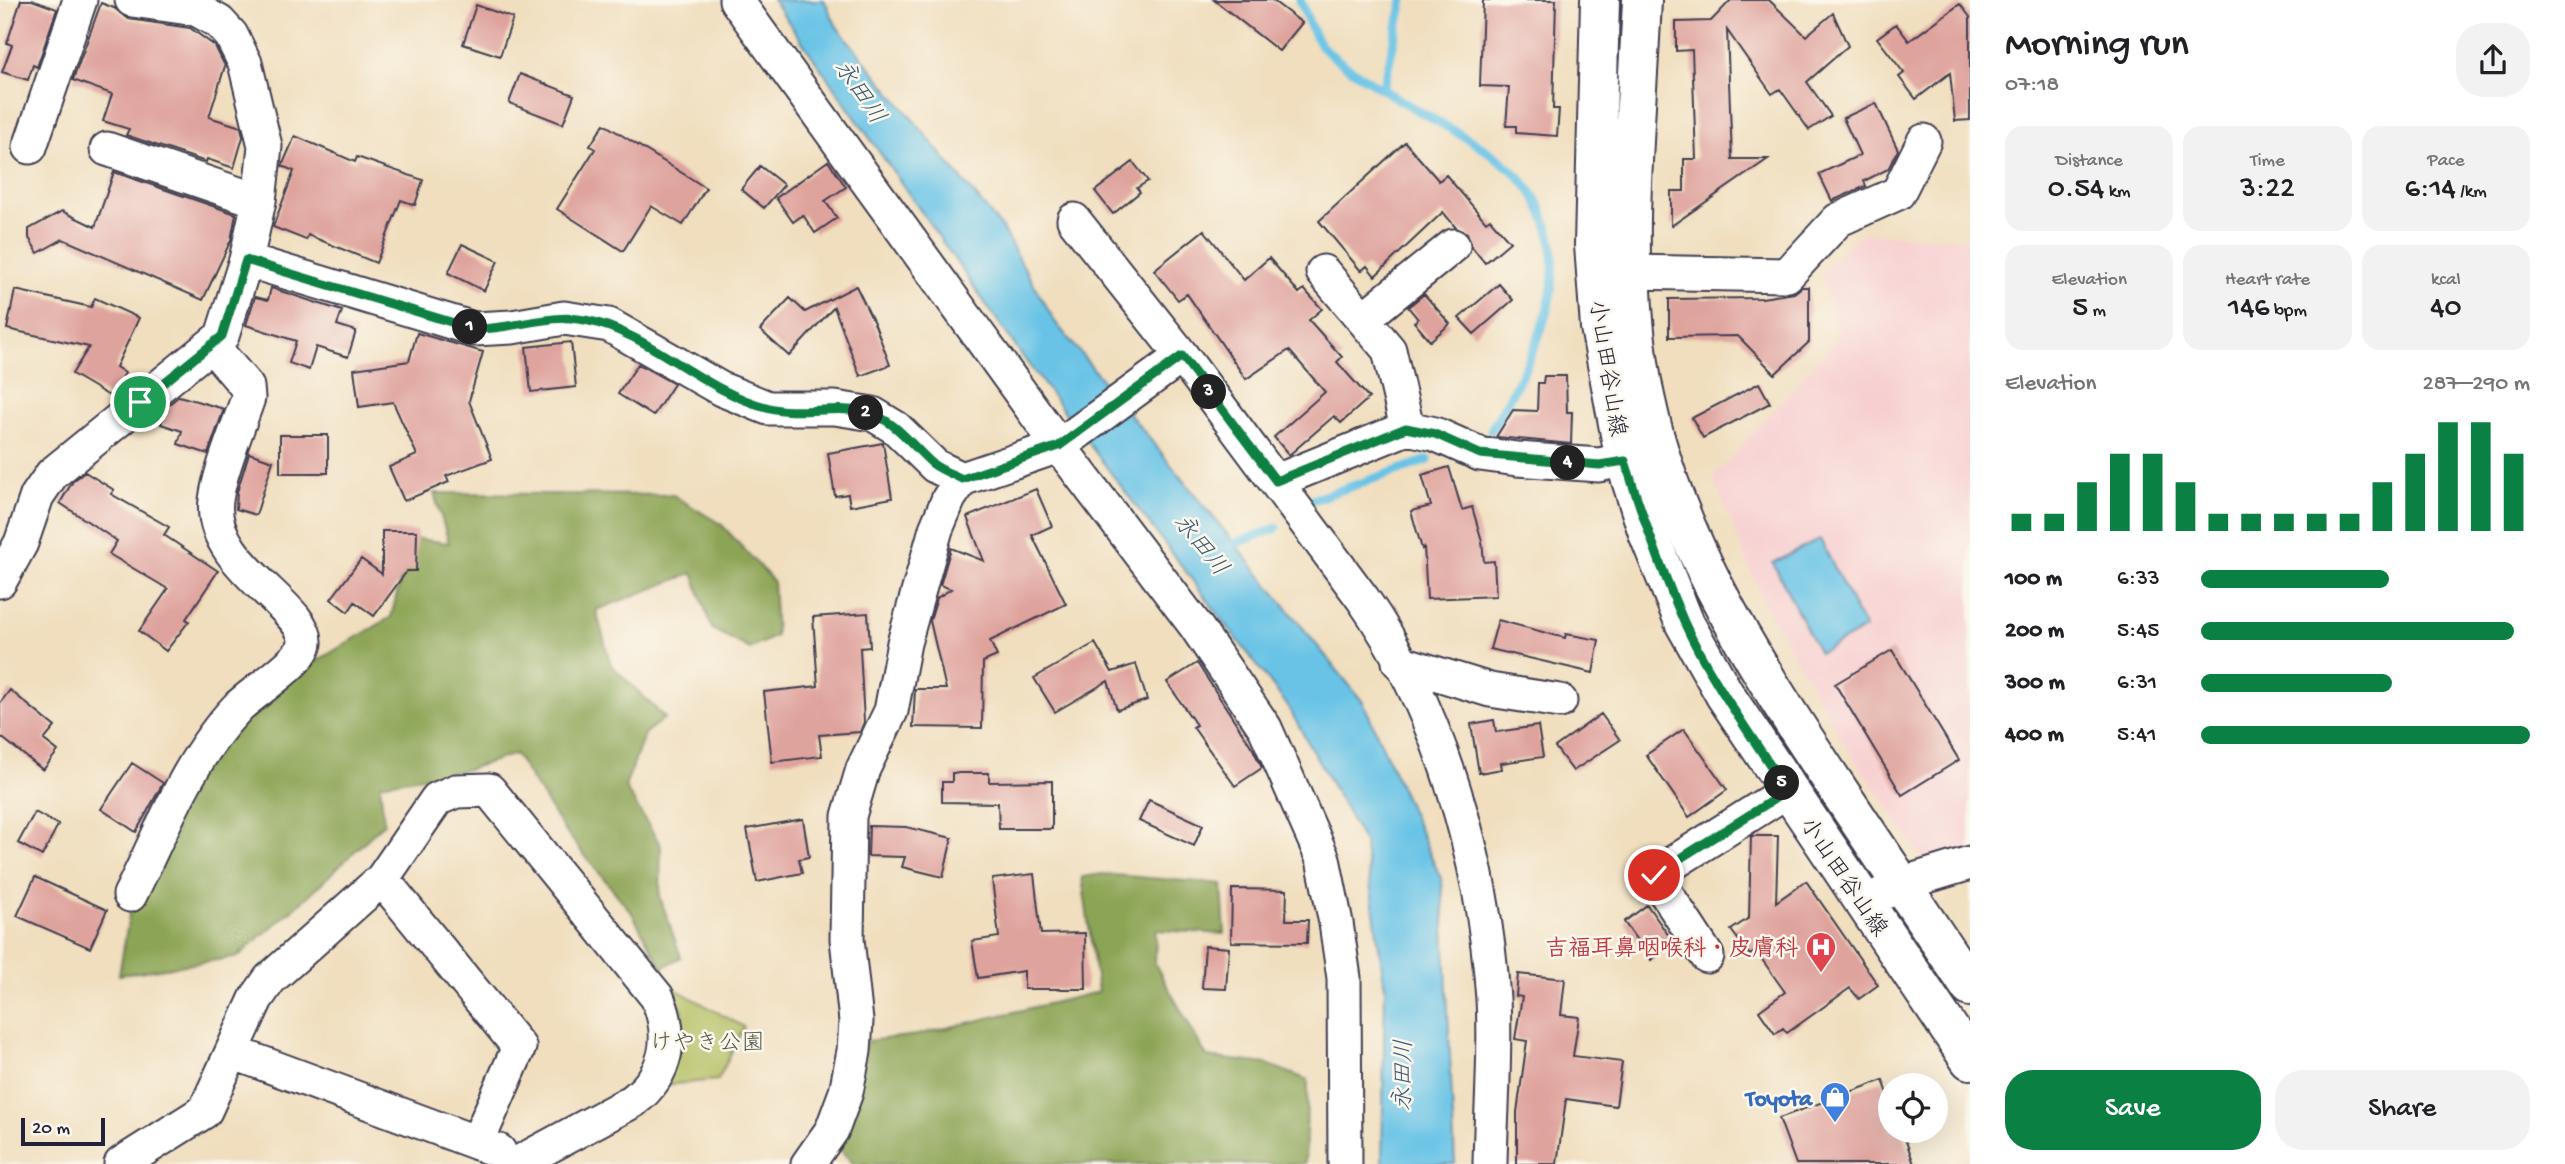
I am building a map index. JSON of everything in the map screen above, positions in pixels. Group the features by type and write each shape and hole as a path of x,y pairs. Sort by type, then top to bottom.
{"main road":[{"name":"小山田谷山線","path":"1600,0 1594,245 1604,353 1642,456 1723,610 1765,681 1970,987"},
{"name":"小山田谷山線","path":"1642,0 1630,272 1648,533 1685,624 1725,695 1787,791 1970,1059"}],"street":[{"path":"30,147 80,0"},
{"path":"0,580 21,543 37,496 52,474 68,458 222,336 246,260 259,201 265,146 245,63 231,35 219,22 195,9 132,0"},
{"path":"736,0 1059,446 1236,683 1265,728 1323,859 1344,978 1345,1164"},
{"path":"1630,272 1787,275 1838,220 1898,193 1924,141"},
{"path":"107,149 259,201"},
{"path":"1074,220 1182,356 1385,631 1421,703 1465,827 1482,895 1493,1003 1490,1164"},
{"path":"1364,318 1453,246"},
{"path":"246,260 474,329 512,327 564,318 609,325 721,390 768,408 835,408 873,414 896,428 935,466 962,479"},
{"path":"1323,272 1389,349 1406,428"},
{"path":"130,895 213,733 249,696 303,653 306,640 297,622 230,553 219,527 215,500 248,398 247,387 212,346"},
{"path":"808,1164 832,1130 846,1091 853,1051 856,1021 847,939 849,816 863,769 891,711 898,664 936,529 962,479 1059,446 1182,356"},
{"path":"1276,481 1406,428 1435,434 1480,454 1599,465 1642,456"},
{"path":"1399,662 1490,690 1560,701"},
{"path":"133,1162 205,1111 256,999 270,979 382,879 437,799 456,791 489,790 657,997 668,1032 664,1054 648,1090 633,1101 517,1163 477,1143 232,1052"},
{"path":"1707,956 1654,875 1787,791"},
{"path":"1864,904 1901,884 1970,863"},
{"path":"382,879 519,1047 477,1143"}],"shaded area":[{"path":"1861,233 1970,239 1970,854 1928,866 1845,745 1763,602 1713,478 1839,336 1820,272"}],"green space":[{"path":"434,493 673,495 722,525 773,581 776,636 750,649 712,629 693,573 596,610 611,665 665,718 645,733 625,787 661,846 660,897 681,957 662,968 632,913 564,830 515,754 469,769 380,784 384,823 306,898 237,957 119,975 134,886 227,714 391,617 411,538 449,543"},
{"path":"1102,874 1222,884 1225,934 1156,930 1155,964 1207,1057 1267,1064 1308,1080 1305,1164 854,1164 836,1146 867,1041 917,1035 1098,992 1082,877"},
{"name":"けやき公園","path":"670,986 744,1027 718,1080 663,1085 682,1029 683,1010"}],"water":[{"name":"永田川","path":"773,0 824,0 837,27 1001,227 1055,322 1363,702 1442,881 1455,1164 1382,1164 1385,988 1364,842 1287,705 1023,357"},
{"path":"1820,539 1865,629 1819,653 1773,563"}],"building":[{"path":"21,0 32,0 57,9 37,67 33,65 28,80 2,72 12,45 7,43"},
{"path":"1214,0 1272,0 1302,23 1279,51"},
{"path":"1483,0 1556,0 1553,109 1559,109 1557,136 1516,133 1516,126 1506,126 1509,87 1480,86"},
{"path":"1731,0 1769,0 1806,36 1833,13 1848,46 1807,82 1831,116 1809,130 1780,89 1772,94 1727,30 1732,159 1768,159 1671,226 1671,191 1684,191 1684,159 1696,159 1692,50 1676,51 1676,22 1711,21"},
{"path":"101,3 114,8 129,19 190,28 215,46 225,66 209,117 241,127 243,137 234,168 207,159 206,162 126,135 129,129 103,121 112,94 73,80"},
{"path":"1960,4 1970,17 1970,120 1955,121 1950,73 1916,99 1899,77 1904,73 1877,38 1896,24 1909,41"},
{"path":"476,5 513,18 500,56 463,44"},
{"path":"520,74 574,95 563,124 509,103"},
{"path":"1876,103 1898,150 1888,169 1864,181 1866,186 1832,201 1819,174 1860,155 1843,118"},
{"path":"604,124 706,188 683,225 651,206 623,251 557,209 595,149 590,146"},
{"path":"295,136 355,162 357,157 423,180 415,205 401,200 376,263 308,235 306,240 273,227 294,171 282,166"},
{"path":"1405,142 1439,181 1446,175 1486,222 1490,219 1510,242 1485,263 1472,247 1467,233 1456,228 1443,212 1375,276 1367,266 1361,271 1319,221"},
{"path":"828,161 846,187 825,201 837,218 815,233 803,215 793,222 776,198"},
{"path":"1133,162 1148,181 1137,188 1140,192 1113,214 1095,191"},
{"path":"760,166 784,185 764,208 741,189"},
{"path":"114,172 236,214 231,240 203,300 63,239 38,253 29,238 29,229 62,211 95,227"},
{"path":"1204,230 1244,280 1269,258 1299,293 1304,289 1322,309 1309,320 1342,357 1337,362 1369,398 1341,423 1334,416 1289,455 1274,437 1325,392 1289,350 1246,379 1187,294 1178,300 1154,270"},
{"path":"462,244 498,261 484,291 448,273"},
{"path":"1499,284 1513,300 1474,334 1459,318"},
{"path":"856,286 890,365 860,376 834,307 789,356 760,330 790,298 805,312"},
{"path":"1802,287 1809,287 1809,342 1775,374 1738,336 1669,337 1669,299 1762,298 1794,293"},
{"path":"271,288 342,311 337,325 356,331 348,357 316,347 309,370 289,363 296,341 246,325 255,297 268,300"},
{"path":"15,290 91,307 95,298 139,318 116,367 125,373 111,397 72,374 89,347 7,329"},
{"path":"1424,294 1450,324 1430,341 1414,322 1418,319 1408,307"},
{"path":"417,333 483,352 469,401 492,459 446,476 449,482 404,501 389,467 417,455 393,402 359,407 354,369 409,361"},
{"path":"571,342 576,387 531,392 526,347"},
{"path":"638,364 674,384 653,416 618,394"},
{"path":"1544,376 1566,376 1567,412 1572,412 1571,444 1496,437 1513,410 1537,411 1538,383 1543,383"},
{"path":"1759,383 1770,403 1703,438 1692,418"},
{"path":"179,396 224,409 208,454 178,444 182,431 161,424 167,406"},
{"path":"280,435 328,435 328,473 280,473"},
{"path":"883,443 892,498 850,506 848,494 835,496 828,453"},
{"path":"249,453 273,461 256,515 236,509 237,492"},
{"path":"1449,467 1462,510 1472,507 1482,541 1484,562 1494,561 1496,596 1427,599 1424,547 1422,549 1411,511 1431,506 1422,475"},
{"path":"85,472 114,490 111,494 169,527 164,535 218,571 186,619 189,621 166,651 139,631 168,589 109,554 117,541 60,503 73,481"},
{"path":"1036,489 1052,526 1032,535 1066,604 990,641 997,656 983,662 982,728 913,727 915,689 946,689 930,621 937,598 951,589 940,585 951,548 984,561 967,517"},
{"path":"382,531 417,531 416,571 407,571 374,616 355,602 348,612 331,599 361,559 382,574"},
{"path":"868,613 870,647 860,648 864,722 860,732 819,735 822,756 772,762 764,692 818,686 813,617"},
{"path":"1498,620 1565,638 1566,634 1599,640 1593,673 1490,649"},
{"path":"1095,643 1112,672 1136,664 1147,700 1117,710 1108,681 1055,712 1034,678"},
{"path":"1892,650 1959,760 1902,795 1835,684"},
{"path":"1197,663 1253,749 1262,768 1235,786 1193,727 1196,725 1167,682"},
{"path":"10,690 55,727 44,740 58,751 43,770 0,736 0,703"},
{"path":"1601,714 1620,740 1573,771 1555,747"},
{"path":"1494,720 1496,732 1538,726 1543,757 1501,763 1502,769 1479,773 1471,724"},
{"path":"1684,729 1727,790 1689,817 1646,755"},
{"path":"132,763 163,783 136,832 101,809"},
{"path":"952,773 989,773 989,782 1052,781 1052,829 999,829 998,803 942,802 942,782 952,782"},
{"path":"1149,800 1203,825 1194,846 1139,821"},
{"path":"35,812 58,825 42,856 18,843"},
{"path":"803,819 809,857 799,859 802,873 757,882 747,829"},
{"path":"869,826 906,827 952,838 943,877 902,867 905,857 868,856"},
{"path":"1751,836 1778,836 1776,902 1806,881 1878,985 1859,999 1850,988 1787,1033 1783,1028 1775,1034 1759,1011 1785,992 1756,951 1750,955 1731,930 1749,918"},
{"path":"1034,874 1041,934 1085,933 1086,989 1024,989 1024,971 978,978 972,941 999,937 992,879"},
{"path":"35,877 107,910 90,948 17,916"},
{"path":"1232,889 1287,890 1286,920 1308,920 1307,943 1231,942"},
{"path":"1647,905 1674,943 1651,960 1624,922"},
{"path":"1205,946 1229,948 1226,989 1202,988"},
{"path":"1518,974 1565,979 1561,1015 1579,1017 1573,1056 1622,1062 1616,1106 1566,1099 1557,1164 1517,1164 1517,1112 1527,1041 1515,1039 1522,997 1516,996"},
{"name":"Toyota","path":"1878,1082 1878,1143 1907,1143 1914,1164 1796,1164 1779,1118"}],"waterway":[{"path":"1300,0 1314,34 1326,50 1347,67 1505,164 1529,189 1545,219 1553,250 1553,281 1547,312 1523,373 1491,430"},
{"path":"1383,90 1403,0"},
{"path":"1312,500 1428,460"},
{"name":"永田川","path":"1226,547 1277,528"}],"place":[{"name":"吉福耳鼻咽喉科・皮膚科","path":"1821,974"},
{"name":"Toyota","path":"1835,1124"}],"route":[{"path":"140,402 222,336 246,260 474,329 512,327 564,318 609,325 721,390 768,408 835,408 873,414 896,428 935,466 962,479 1059,446 1182,356 1276,481 1406,428 1435,434 1480,454 1599,465 1625,461 1648,533 1685,624 1725,695 1787,791 1654,875"}]}
